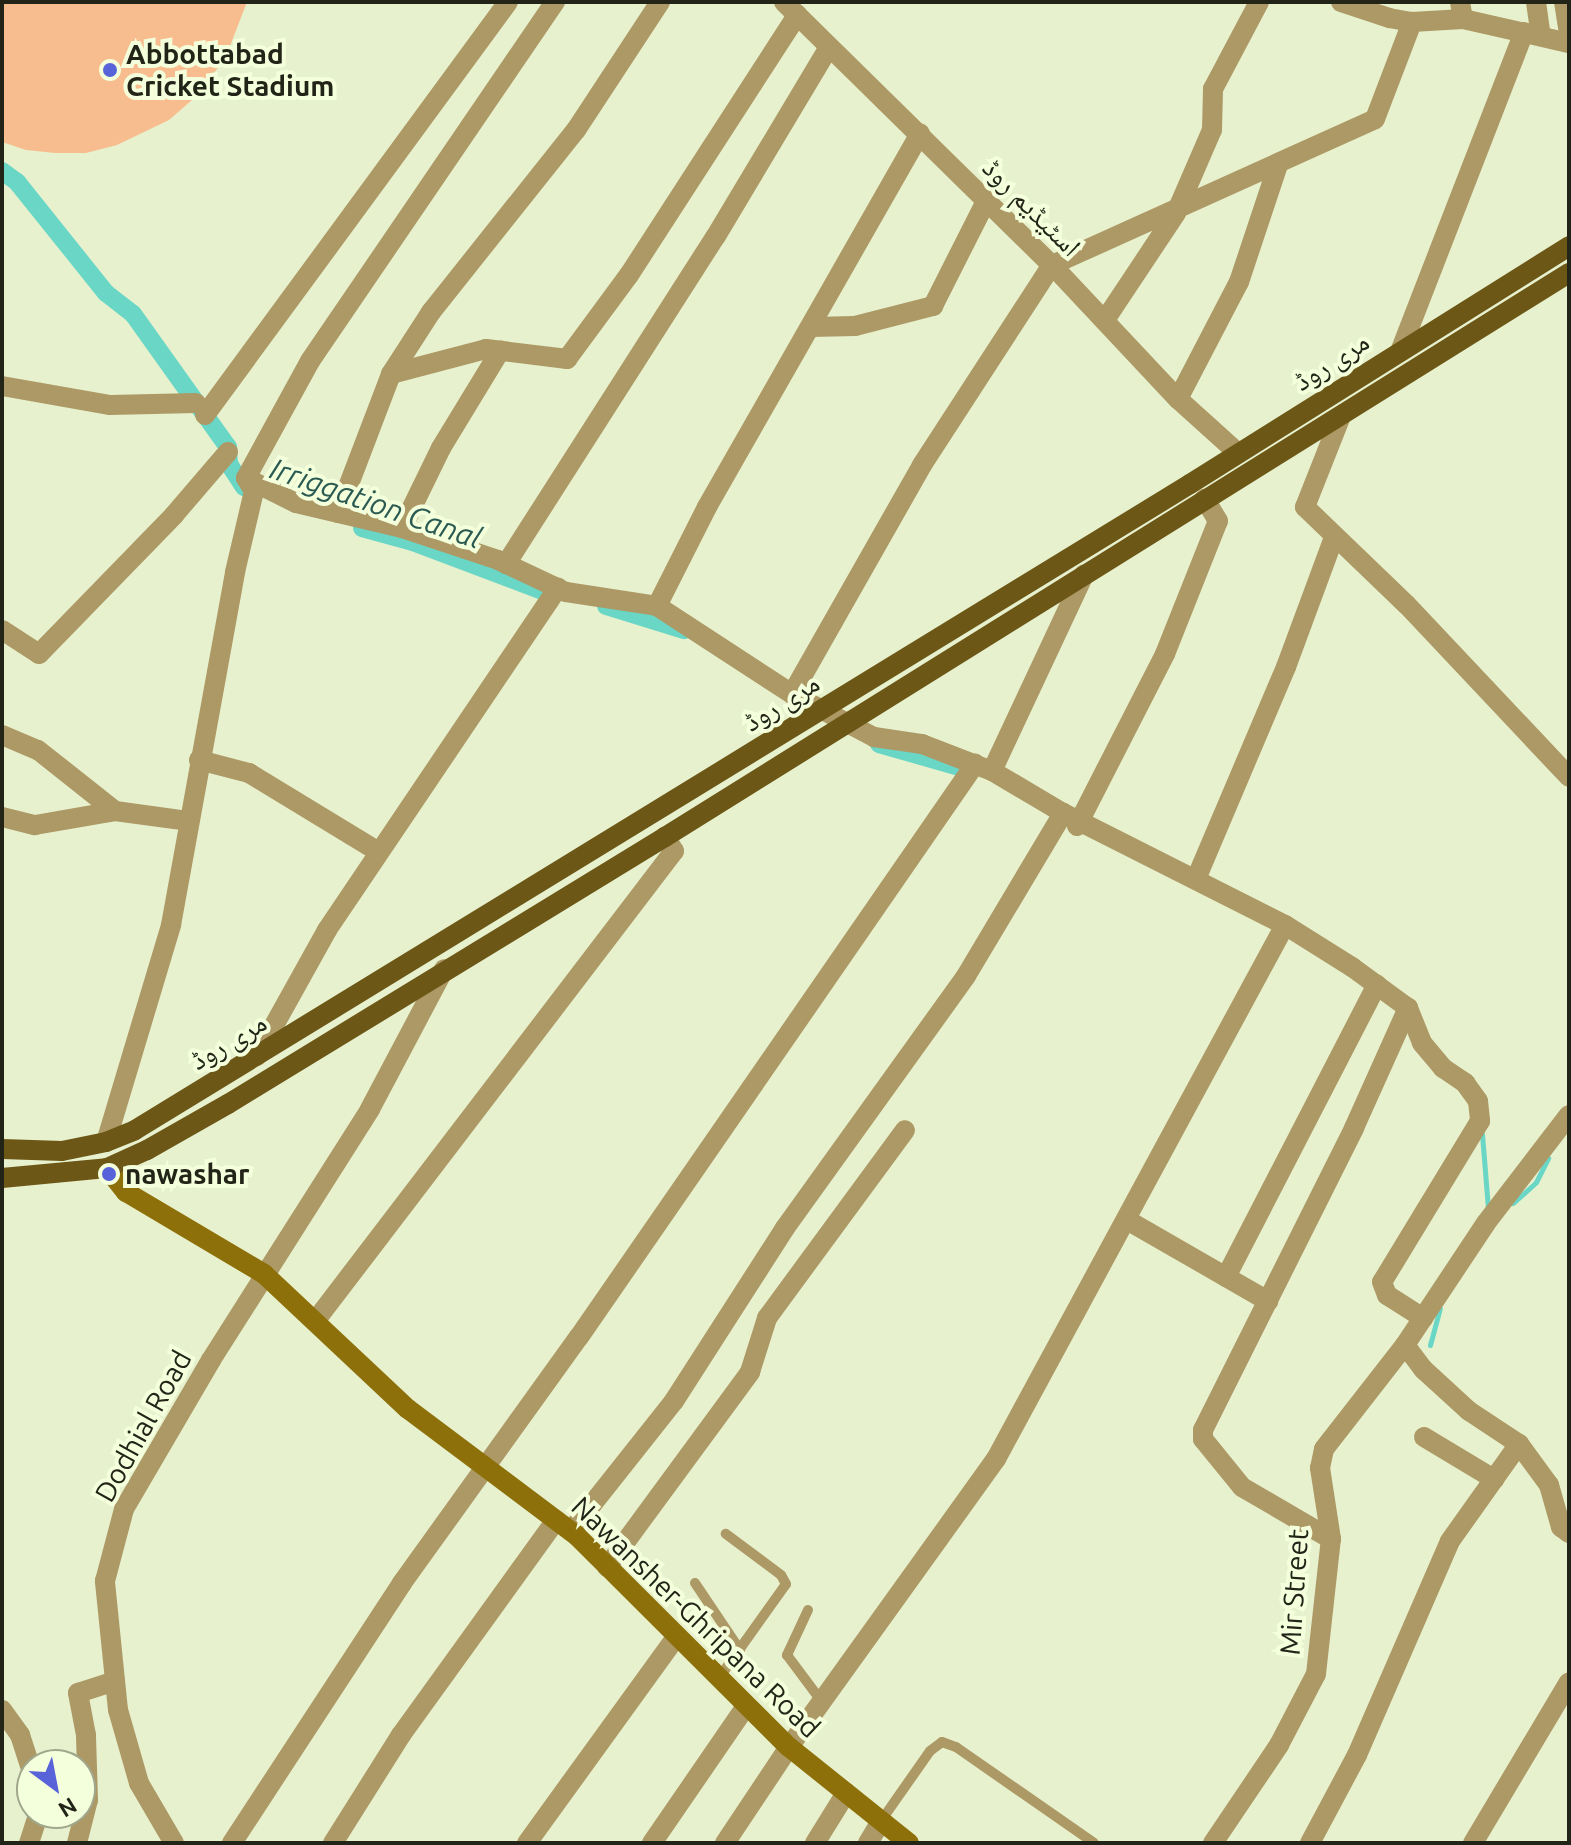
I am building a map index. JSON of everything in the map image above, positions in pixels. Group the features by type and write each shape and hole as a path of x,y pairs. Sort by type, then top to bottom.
{"main road":[{"name":"مری روڈ","path":"2,1149 62,1151 106,1142 135,1130 1087,547 1569,246"},
{"name":"مری روڈ","path":"2,1178 107,1168 147,1150 228,1104 444,969 665,837 1569,273"},
{"path":"1423,336 1435,356"},
{"path":"1087,547 1092,570"},
{"name":"Nawansher-Ghripana Road","path":"107,1168 126,1192 264,1274 408,1409 564,1525 789,1747 909,1843"}],"street":[{"path":"2,386 110,405 201,409 508,2"},
{"path":"246,478 310,361 555,2"},
{"path":"338,513 391,374 431,312 576,130 660,2"},
{"path":"1105,320 1179,206 1212,130 1213,89 1259,2"},
{"path":"1401,349 1532,34 1536,2"},
{"path":"1564,2 1569,34"},
{"path":"1345,3 1412,22 1462,10 1569,43"},
{"path":"391,374 486,349 567,359 629,275 791,8"},
{"name":"اسٹیڈیم روڈ","path":"791,8 1052,265 1178,399 1238,453"},
{"path":"792,694 922,465 1052,265 1375,119 1412,22"},
{"path":"506,564 716,236 829,47"},
{"path":"657,606 707,507 920,133"},
{"path":"1178,399 1239,282 1278,165"},
{"path":"812,327 855,326 933,306 986,201"},
{"path":"402,528 441,448 500,351"},
{"path":"1341,416 1305,507 1407,605 1569,777"},
{"path":"2,630 39,654 174,515 228,452"},
{"path":"246,478 296,503 402,528 506,564 558,588 657,606 792,694 874,737 922,744 983,768 1074,820 1285,925 1377,985 1408,1008 1422,1043 1443,1068 1465,1083 1478,1101 1480,1121 1382,1282 1387,1295 1423,1318"},
{"path":"106,1142 171,925 199,760 254,491 246,478"},
{"path":"333,1843 401,1735 564,1525 674,1401 785,1228 1074,820 1165,654 1218,521 1205,499"},
{"path":"1196,879 1286,667 1334,537"},
{"path":"232,1843 402,1583 487,1468 936,825 983,768 1092,570"},
{"path":"257,1056 327,930 558,588"},
{"path":"2,735 38,750 115,811"},
{"path":"199,760 249,773 379,852"},
{"path":"2,817 35,825 115,811 189,821"},
{"path":"316,1320 674,851 665,837"},
{"path":"725,1843 789,1747 996,1459 1285,925"},
{"name":"Dodhial Road","path":"174,1843 139,1783 118,1710 105,1581 124,1509 264,1274 370,1109 444,969"},
{"path":"1226,1277 1377,985"},
{"path":"1331,1539 1242,1487 1203,1439 1203,1430 1408,1008"},
{"name":"Mir Street","path":"1213,1843 1279,1745 1316,1674 1331,1539 1320,1468 1324,1449 1405,1345 1486,1223 1569,1115"},
{"path":"607,1567 750,1372 767,1318 905,1130"},
{"path":"1127,1220 1268,1301"},
{"path":"1405,1345 1423,1369 1469,1411 1519,1444 1549,1485 1561,1527 1569,1533"},
{"path":"1424,1437 1494,1479"},
{"path":"1310,1843 1357,1755 1450,1541 1519,1444"},
{"path":"527,1843 676,1637"},
{"path":"77,1843 88,1800 86,1735 78,1693 115,1681"},
{"path":"1473,1843 1569,1682"},
{"path":"652,1843 746,1706"},
{"path":"2,1710 20,1735 25,1749"},
{"path":"815,1843 846,1793"},
{"path":"868,1843 881,1821"}],"lane":[{"path":"718,1679 786,1584 781,1575 726,1534"},
{"path":"695,1583 740,1650"},
{"path":"808,1610 787,1655 822,1702"},
{"path":"881,1821 930,1751 942,1742 956,1747 1094,1843"}],"shaded area":[{"name":"Abbottabad Cricket Stadium","path":"2,2 247,2 225,59 192,100 169,120 117,145 86,153 55,153 26,150 2,142"}],"waterway":[{"name":"Irriggation Canal","path":"2,171 17,182 106,293 133,314 228,447 229,464 244,487 251,490"},
{"name":"Irriggation Canal","path":"362,528 413,542 553,595"},
{"name":"Irriggation Canal","path":"606,606 684,630"},
{"name":"Irriggation Canal","path":"879,744 966,769"},
{"path":"1482,1134 1488,1208"},
{"path":"1513,1203 1536,1182 1548,1158"},
{"path":"1430,1345 1440,1308"}],"place":[{"name":"Abbottabad Cricket Stadium","path":"110,70"},
{"name":"nawashar","path":"109,1174"}]}
